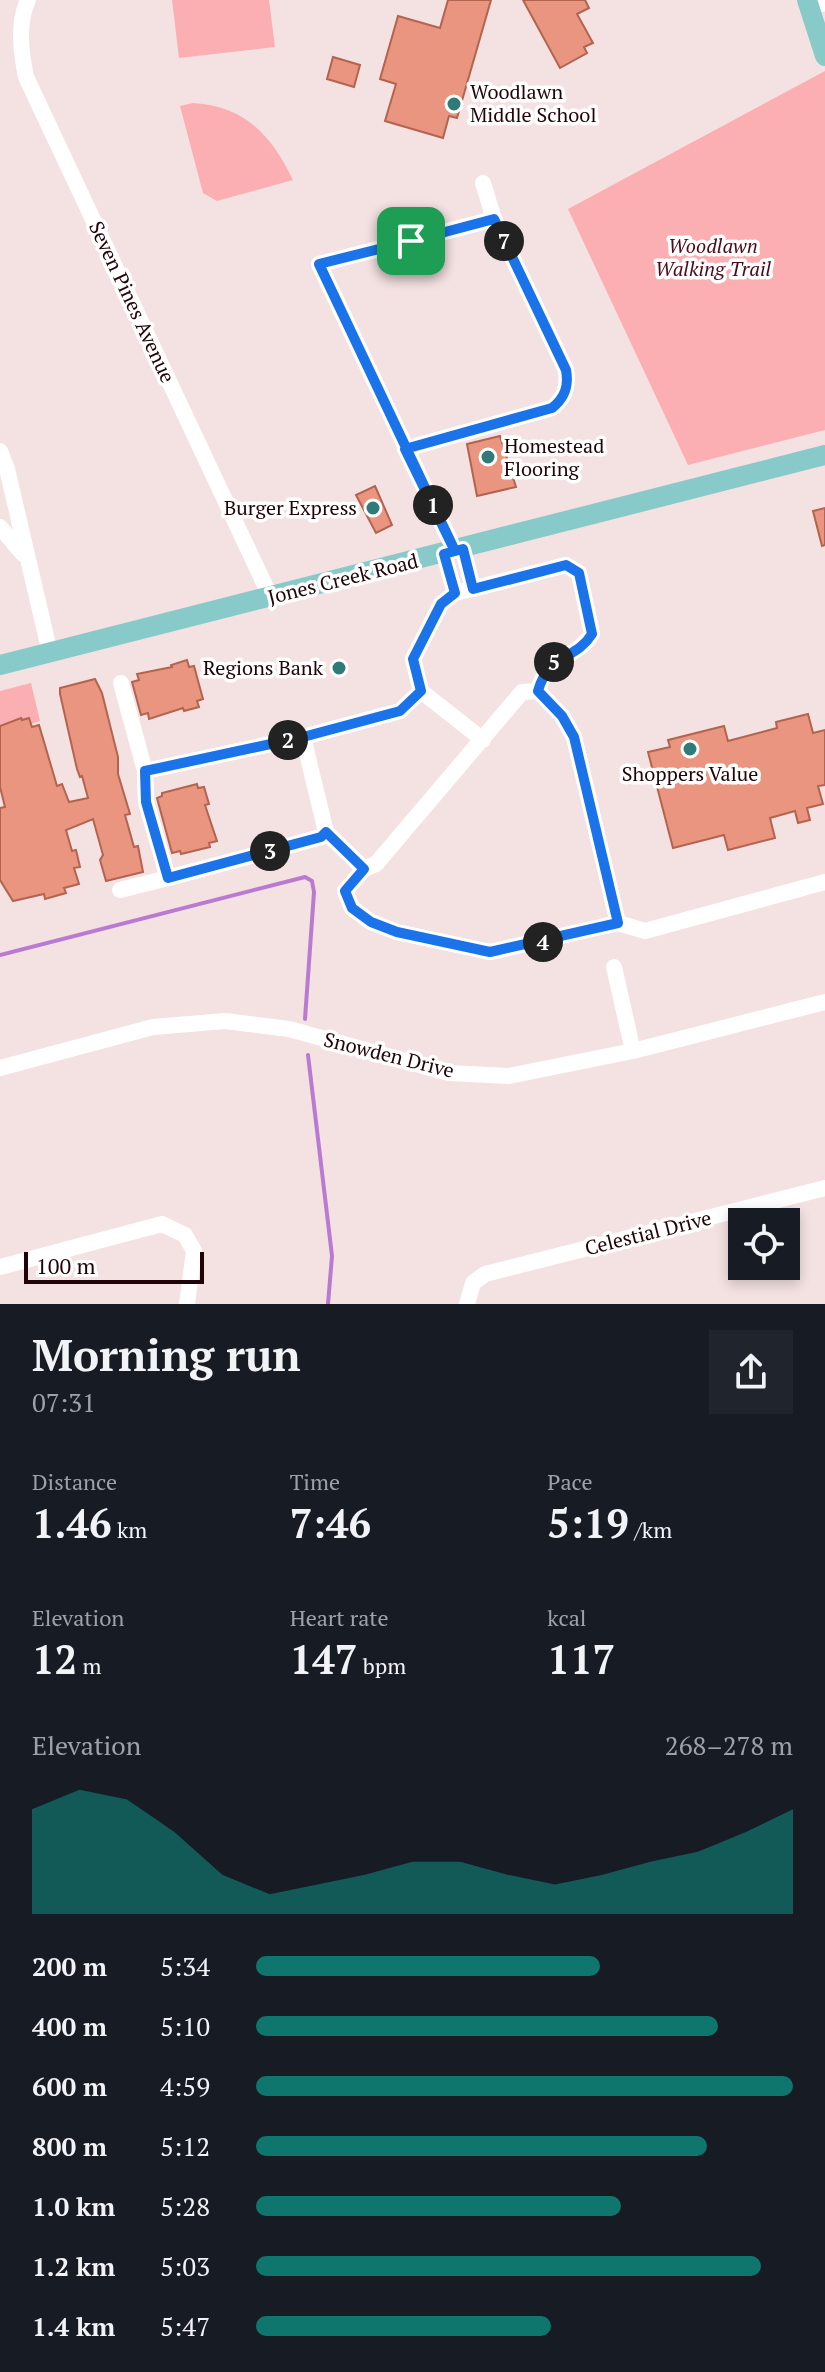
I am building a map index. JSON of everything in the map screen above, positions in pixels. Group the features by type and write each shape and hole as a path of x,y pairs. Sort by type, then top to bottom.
{"main road":[{"path":"814,3 825,56"},
{"name":"Jones Creek Road","path":"0,665 825,455"}],"street":[{"name":"Seven Pines Avenue","path":"28,0 23,10 20,50 26,77 271,598"},
{"path":"405,449 552,408 560,402 565,391 566,370 494,219 483,183"},
{"path":"473,589 319,264 494,219"},
{"path":"0,451 7,469 50,653"},
{"path":"0,527 27,559"},
{"path":"454,551 455,593"},
{"path":"483,740 421,691 413,659 441,604 455,593 566,565 579,573 592,634 588,642 556,661 543,674 538,691"},
{"path":"121,683 145,771 146,802 168,878"},
{"path":"145,771 303,737 400,711 421,691"},
{"path":"618,923 574,737 562,716 538,691 522,692 376,864 364,869 345,891 352,908 371,922 397,932 490,952 618,923 645,931 825,882"},
{"path":"303,737 326,832 364,869"},
{"path":"120,890 321,837 326,832"},
{"path":"614,967 633,1051"},
{"name":"Snowden Drive","path":"0,1068 153,1027 225,1021 289,1029 449,1073 509,1076 633,1051 825,1002"},
{"name":"Celestial Drive","path":"467,1304 473,1283 485,1274 825,1188"},
{"path":"0,1267 162,1224 185,1235 194,1251 187,1304"}],"green space":[{"path":"172,0 269,0 275,47 179,58"},
{"name":"Woodlawn Walking Trail","path":"825,71 825,430 688,465 568,209"},
{"path":"193,103 227,110 254,126 275,149 293,180 217,201 203,193 180,106"},
{"path":"31,683 40,721 31,724 21,718 0,726 0,691"}],"building":[{"path":"448,0 491,0 457,118 449,116 443,138 385,121 396,84 380,79 398,16 440,28"},
{"path":"523,0 585,0 589,8 577,14 593,43 584,47 587,53 560,68"},
{"path":"333,57 360,65 354,87 327,79"},
{"name":"Homestead Flooring","path":"500,436 516,487 477,496 467,444"},
{"name":"Burger Express","path":"375,486 392,525 376,533 356,495"},
{"path":"825,508 825,545 822,546 813,511"},
{"path":"187,660 189,667 194,666 203,699 197,701 199,707 184,711 183,708 149,719 148,713 141,715 132,682 139,680 137,674 172,667"},
{"path":"95,679 102,693 118,757 118,774 130,814 125,815 134,847 138,846 143,872 106,881 93,819 66,830 72,851 76,850 80,867 74,868 79,884 64,888 66,893 45,899 44,894 13,901 0,880 0,808 5,807 0,787 0,726 21,718 29,718 32,727 39,725 57,786 62,784 69,802 88,798 77,769 60,688"},
{"path":"808,714 813,733 825,730 825,785 818,786 823,804 807,808 810,820 798,823 795,811 770,818 775,838 728,850 724,835 673,848 648,752 670,747 668,740 724,726 728,741 777,728 776,722"},
{"path":"197,784 198,788 204,787 209,804 205,805 217,841 209,843 210,847 172,853 157,798 162,793"}],"waterway":[{"path":"0,955 305,877 312,881 314,892 305,1019"},
{"path":"308,1055 332,1256 328,1304"}],"place":[{"name":"Woodlawn Middle School","path":"454,104"},
{"name":"Homestead Flooring","path":"488,457"},
{"name":"Burger Express","path":"373,508"},
{"name":"Regions Bank","path":"339,668"},
{"name":"Shoppers Value","path":"690,749"}],"route":[{"path":"411,241 319,264 405,449 455,551 444,554 455,593 441,604 413,659 421,691 400,711 303,737 145,771 146,802 168,878 321,837 326,832 364,869 345,891 352,908 371,922 397,932 490,952 569,937 618,923 574,737 562,716 538,691 543,674 556,661 588,642 592,634 579,573 566,565 473,589 463,549 455,551 405,449 552,408 560,402 568,380 494,219 411,241"}]}
